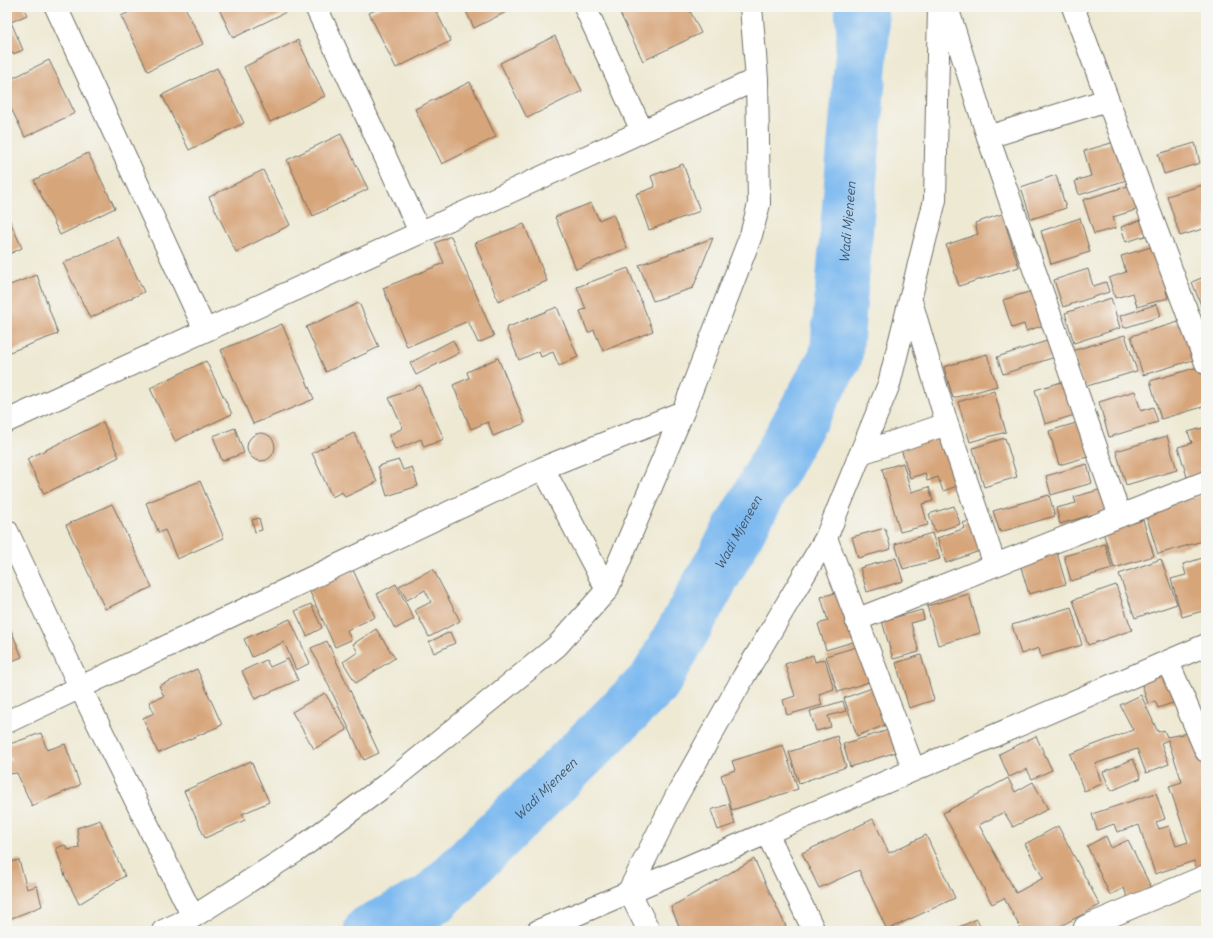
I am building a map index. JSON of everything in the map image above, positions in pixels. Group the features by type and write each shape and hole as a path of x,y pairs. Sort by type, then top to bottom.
{"street":[{"path":"56,7 205,330"},
{"path":"316,7 420,232"},
{"path":"584,7 642,131"},
{"path":"163,931 193,917 298,850 387,784 557,646 606,590 683,412 751,235 759,204 757,79 751,7"},
{"path":"629,891 686,779 744,676 826,538 889,384 935,200 939,7"},
{"path":"947,7 988,137 1120,516"},
{"path":"1072,7 1206,363"},
{"path":"7,421 757,79"},
{"path":"988,137 1107,100"},
{"path":"910,300 947,424 995,565"},
{"path":"7,722 543,468 683,412"},
{"path":"861,452 947,424"},
{"path":"543,468 606,590"},
{"path":"856,620 1206,482"},
{"path":"7,531 80,687 193,917"},
{"path":"826,538 914,770"},
{"path":"538,931 1206,645"},
{"path":"1168,662 1206,751"},
{"path":"767,833 814,931"},
{"path":"1085,927 1206,876"},
{"path":"629,891 649,931"}],"building":[{"path":"7,7 23,7 27,15 11,22 23,50 13,54 7,47"},
{"path":"140,7 185,7 203,44 148,71 121,16"},
{"path":"218,7 286,7 288,11 233,38"},
{"path":"382,7 434,7 451,41 396,68 369,13"},
{"path":"464,7 516,7 474,28"},
{"path":"617,7 688,7 701,33 643,61"},
{"path":"555,36 582,91 527,118 500,63"},
{"path":"298,40 325,96 270,122 244,67"},
{"path":"49,60 75,113 25,137 7,100 7,81"},
{"path":"217,68 244,123 189,150 162,95"},
{"path":"470,82 496,137 442,164 415,109"},
{"path":"341,134 368,189 313,216 287,160"},
{"path":"1118,141 1130,179 1079,195 1075,181 1091,176 1084,151"},
{"path":"1195,143 1200,163 1164,174 1158,154"},
{"path":"88,153 115,208 60,235 34,180"},
{"path":"683,164 700,211 649,230 636,194 655,187 651,176"},
{"path":"263,170 290,225 236,252 209,197"},
{"path":"1056,175 1066,208 1031,219 1021,187"},
{"path":"1134,184 1142,208 1113,217 1116,228 1094,234 1083,200"},
{"path":"1206,184 1206,228 1180,236 1167,196"},
{"path":"591,203 599,220 613,214 627,248 576,269 555,217"},
{"path":"7,214 22,248 7,255"},
{"path":"1002,214 1019,267 959,286 946,245 978,234 975,223"},
{"path":"1080,218 1090,252 1051,264 1041,231"},
{"path":"1146,218 1151,234 1126,242 1121,227"},
{"path":"524,224 547,281 498,301 475,243"},
{"path":"451,236 494,336 478,343 468,321 407,347 383,288 444,263 435,243"},
{"path":"118,237 144,292 90,318 63,263"},
{"path":"713,238 693,288 653,301 639,265"},
{"path":"1158,245 1172,289 1166,291 1168,298 1137,307 1133,293 1115,298 1109,278 1126,272 1121,256"},
{"path":"628,268 653,331 603,351 594,330 588,333 580,311 586,309 577,287"},
{"path":"1088,269 1093,286 1106,282 1109,292 1063,307 1054,280"},
{"path":"37,275 58,334 7,353 7,286"},
{"path":"1206,276 1206,318 1192,282"},
{"path":"1035,290 1045,325 1026,331 1024,324 1012,328 1003,300"},
{"path":"1111,298 1120,328 1074,343 1065,313"},
{"path":"359,303 379,347 326,372 306,327"},
{"path":"1157,304 1161,316 1124,328 1120,316"},
{"path":"557,307 578,357 559,366 553,352 541,357 539,351 519,360 506,328"},
{"path":"1189,319 1200,358 1143,375 1131,336"},
{"path":"282,324 314,399 253,424 221,350"},
{"path":"1125,335 1137,371 1084,387 1072,351"},
{"path":"1053,339 1058,356 1003,374 997,357"},
{"path":"453,340 459,353 416,375 410,363"},
{"path":"987,354 997,386 953,398 944,367"},
{"path":"498,358 525,423 493,436 488,422 471,429 453,385 469,378 467,372"},
{"path":"206,361 232,414 175,441 150,388"},
{"path":"1205,365 1206,406 1161,419 1150,381"},
{"path":"1068,380 1078,414 1045,424 1035,390"},
{"path":"420,385 444,439 424,447 421,439 395,450 389,435 403,428 389,398"},
{"path":"994,391 1006,432 970,442 958,402"},
{"path":"1135,391 1141,411 1153,407 1158,422 1109,437 1099,402"},
{"path":"1083,421 1094,455 1059,465 1049,431"},
{"path":"103,422 119,457 44,494 27,459"},
{"path":"1206,427 1206,471 1187,477 1178,447 1192,443 1188,432"},
{"path":"235,428 244,453 222,461 213,436"},
{"path":"261,433 271,437 275,447 271,457 261,461 251,457 247,447 251,437"},
{"path":"354,433 377,482 345,497 342,492 332,497 312,453"},
{"path":"943,435 960,485 943,491 938,477 927,481 925,473 910,478 901,449"},
{"path":"1167,436 1177,470 1126,485 1116,451"},
{"path":"1005,438 1017,477 984,487 973,448"},
{"path":"399,460 403,470 412,467 418,486 387,496 378,466"},
{"path":"903,463 911,492 929,487 933,501 922,504 928,525 900,532 882,469"},
{"path":"1087,464 1092,483 1051,495 1046,476"},
{"path":"200,481 224,538 177,559 165,530 159,533 146,503"},
{"path":"1109,487 1115,508 1060,524 1056,508 1076,503 1074,497"},
{"path":"1206,494 1206,540 1158,554 1145,512"},
{"path":"1049,495 1055,516 1000,532 993,511"},
{"path":"112,504 152,587 105,609 66,525"},
{"path":"954,506 960,524 935,532 929,514"},
{"path":"259,518 262,530 255,532 252,520"},
{"path":"977,518 988,548 946,563 937,538 965,528 963,523"},
{"path":"1143,520 1154,556 1114,568 1103,532"},
{"path":"885,528 891,549 858,558 852,537"},
{"path":"932,533 940,559 903,569 895,544"},
{"path":"1105,544 1112,569 1071,581 1064,556"},
{"path":"1057,553 1066,584 1029,594 1020,564"},
{"path":"1206,557 1206,610 1182,617 1171,579 1186,575 1183,564"},
{"path":"896,558 903,581 867,592 860,568"},
{"path":"1161,559 1177,604 1135,618 1119,574"},
{"path":"433,569 460,621 429,637 415,610 431,602 425,590 407,600 399,586"},
{"path":"353,570 375,617 347,630 351,640 335,647 309,590"},
{"path":"396,584 414,619 395,629 377,594"},
{"path":"1116,585 1132,630 1088,645 1073,600"},
{"path":"842,591 856,641 826,650 818,624 828,621 821,597"},
{"path":"969,594 980,633 938,645 927,606"},
{"path":"311,604 322,628 307,636 295,611"},
{"path":"1071,607 1082,645 1041,657 1039,648 1021,654 1012,625"},
{"path":"922,610 924,619 911,623 919,652 893,659 882,621"},
{"path":"290,619 310,663 296,670 284,642 252,657 244,639"},
{"path":"7,620 22,657 7,663"},
{"path":"376,629 395,658 356,683 343,662 358,652 353,644"},
{"path":"450,632 455,643 434,653 429,642"},
{"path":"327,641 379,753 364,760 311,648"},
{"path":"860,646 872,681 838,692 826,656"},
{"path":"813,655 815,662 825,659 834,689 819,694 822,705 787,715 783,700 795,696 785,664"},
{"path":"921,655 934,700 909,708 896,663"},
{"path":"288,659 298,680 255,699 242,671 266,660 270,667"},
{"path":"1169,665 1181,700 1158,708 1155,701 1148,704 1139,676"},
{"path":"197,669 222,725 158,753 143,718 154,713 149,702 164,696 159,686"},
{"path":"875,687 888,724 857,736 844,698"},
{"path":"325,693 347,730 314,749 292,712"},
{"path":"1141,695 1158,732 1164,730 1167,737 1193,732 1206,764 1206,872 1198,875 1194,861 1155,874 1139,825 1117,832 1114,824 1097,830 1092,814 1156,793 1165,819 1156,822 1159,829 1169,826 1176,846 1188,842 1169,786 1182,782 1168,740 1161,743 1169,764 1146,773 1137,749 1095,764 1102,784 1084,791 1070,754 1133,730 1120,705"},
{"path":"843,701 846,711 828,716 831,727 816,731 810,711"},
{"path":"892,729 899,751 850,767 843,744"},
{"path":"41,733 47,750 65,744 80,785 32,806 17,773 8,774 7,761 11,761 7,750 7,745"},
{"path":"837,736 846,767 799,783 789,752"},
{"path":"1036,736 1052,770 1032,779 1027,769 1009,777 999,754"},
{"path":"783,745 798,789 732,810 721,775 735,770 732,761"},
{"path":"1133,759 1141,778 1111,791 1103,772"},
{"path":"251,761 269,802 242,814 245,820 205,838 184,791"},
{"path":"1008,778 1015,792 1033,782 1048,809 1013,827 1004,812 979,825 1016,893 1043,878 1025,844 1058,826 1100,905 1051,931 1022,931 1004,898 992,904 943,813"},
{"path":"729,804 735,824 718,830 711,810"},
{"path":"873,819 889,853 926,835 955,898 887,930 859,870 819,888 802,853"},
{"path":"100,820 125,876 79,904 65,876 56,848 65,845 68,850 79,848 77,828"},
{"path":"1106,836 1111,848 1128,840 1151,887 1128,899 1124,888 1110,895 1087,846"},
{"path":"754,859 788,931 681,931 671,907"},
{"path":"19,860 27,889 37,886 42,906 7,920 7,863"},
{"path":"977,919 982,931 951,931"}],"waterway":[{"name":"Wadi Mjeneen","path":"370,931 432,900 655,681 836,356 863,34 861,7"}]}
